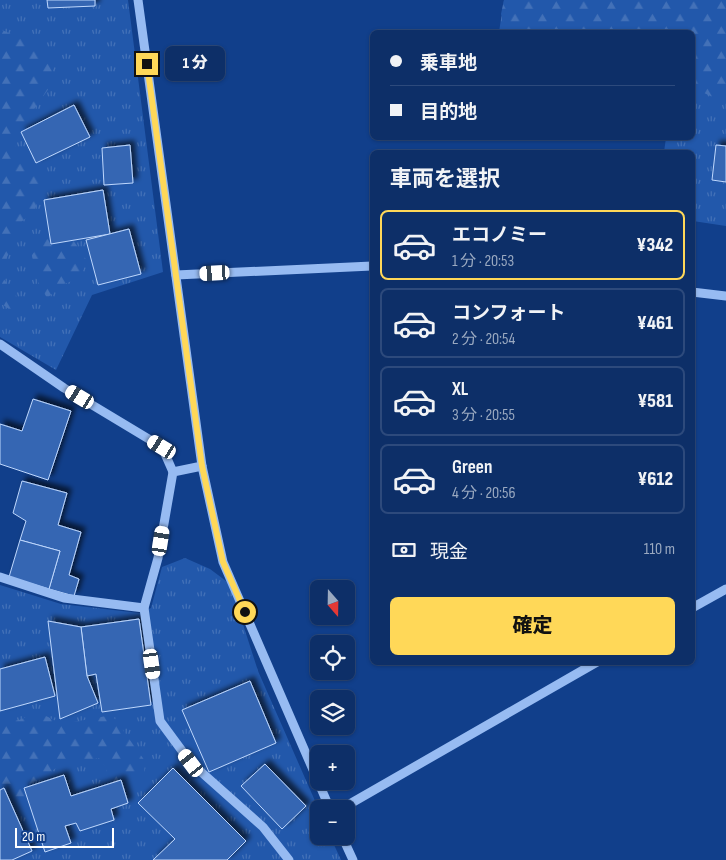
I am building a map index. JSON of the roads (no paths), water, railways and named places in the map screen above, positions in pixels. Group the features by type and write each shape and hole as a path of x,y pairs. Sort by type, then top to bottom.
{"street":[{"path":"138,0 202,466 223,562 326,800"},
{"path":"176,275 370,266"},
{"path":"695,292 726,296"},
{"path":"0,344 64,388 162,447 173,472 158,558 144,608 160,721 191,763 263,827 289,860"},
{"path":"173,472 202,466"},
{"path":"0,577 64,598 144,608"},
{"path":"695,606 726,589"},
{"path":"355,802 592,665"},
{"path":"346,845 353,860"}]}
